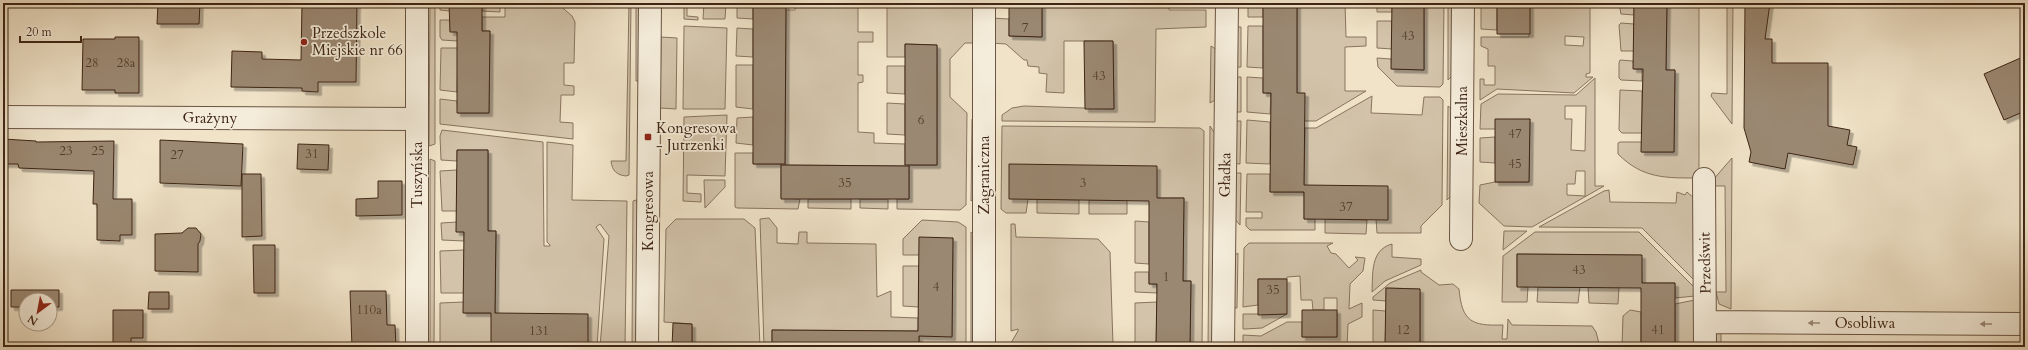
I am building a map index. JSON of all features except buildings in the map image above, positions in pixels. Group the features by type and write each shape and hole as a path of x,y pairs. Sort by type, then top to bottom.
{"street":[{"name":"Tuszyńska","path":"417,3 417,347"},
{"name":"Kongresowa","path":"647,347 650,3"},
{"name":"Zagraniczna","path":"984,3 984,347"},
{"name":"Gładka","path":"1223,347 1227,3"},
{"name":"Mieszkalna","path":"1461,239 1463,3"},
{"name":"Grażyny","path":"3,117 416,119"},
{"name":"Przedświt","path":"1704,179 1705,347"},
{"name":"Osobliwa","path":"1705,322 2025,324"}],"shaded area":[{"path":"430,3 435,3 435,144 429,146"},
{"path":"440,3 450,3 450,11 440,10"},
{"path":"482,3 500,3 500,12 482,11"},
{"path":"505,3 557,3 572,16 575,22 574,63 564,63 564,85 574,86 574,95 561,95 560,122 573,123 573,139 440,124 440,99 457,101 458,113 489,113 490,31 482,31 482,17 505,17"},
{"path":"629,3 631,3 629,175 626,176 620,175 616,172 612,167 611,161 626,161"},
{"path":"636,3 640,3 640,81 636,81"},
{"path":"684,3 687,3 687,16 698,17 698,20 684,19"},
{"path":"704,3 726,3 725,19 703,19"},
{"path":"737,3 762,3 762,6 753,6 753,19 737,18"},
{"path":"795,3 858,3 858,32 873,32 873,42 858,42 858,75 863,75 863,82 858,83 858,132 874,133 874,143 905,144 905,166 785,165 786,10 795,10"},
{"path":"887,3 977,3 976,43 965,43 950,59 950,97 967,113 966,205 960,210 897,209 897,199 909,199 909,165 937,165 937,45 905,44 905,57 887,57"},
{"path":"991,3 1009,3 1009,8 991,7"},
{"path":"1042,3 1169,3 1169,10 1206,10 1206,27 1156,29 1155,122 1002,121 1002,115 1012,108 1024,106 1114,109 1113,41 1064,41 1064,93 1046,92 1047,74 1039,73 1039,67 1028,66 1027,60 1024,60 1006,44 990,43 991,18 1009,19 1009,36 1042,37"},
{"path":"1248,3 1263,3 1263,17 1248,17"},
{"path":"1297,3 1345,3 1346,37 1366,37 1366,46 1345,47 1345,91 1366,91 1316,121 1305,121 1297,93"},
{"path":"1377,3 1392,3 1392,12 1377,12"},
{"path":"1424,3 1444,3 1443,84 1440,87 1397,86 1378,67 1377,58 1391,59 1392,69 1424,70"},
{"path":"1448,3 1456,3 1455,73 1448,80"},
{"path":"1481,3 1497,3 1497,30 1481,29"},
{"path":"1530,3 1590,3 1590,73 1586,74 1586,77 1593,77 1574,93 1497,89 1480,100 1480,79 1484,79 1484,85 1495,85 1495,66 1488,66 1488,49 1481,46 1481,37 1529,37","holes":["1565,36 1584,37 1583,46 1565,45"]},
{"path":"1619,3 1634,3 1634,15 1621,14"},
{"path":"1667,3 1699,3 1699,178 1665,177 1646,173 1627,162 1618,154 1618,143 1620,142 1642,142 1642,152 1674,152 1675,70 1666,70"},
{"path":"1727,3 1733,3 1732,124 1711,96 1712,93 1727,94"},
{"path":"440,20 450,20 450,31 458,32 458,41 442,40 440,37"},
{"path":"1377,21 1392,21 1392,49 1377,48"},
{"path":"1621,23 1634,24 1634,51 1621,51 1619,25"},
{"path":"684,26 727,28 725,109 683,109"},
{"path":"1248,26 1263,26 1263,68 1247,67"},
{"path":"1234,27 1241,27 1241,67 1233,67"},
{"path":"737,28 753,29 753,57 736,56"},
{"path":"661,37 677,38 676,109 660,108"},
{"path":"1211,46 1217,50 1215,100 1210,103"},
{"path":"441,48 458,48 457,92 440,90"},
{"path":"1620,60 1633,61 1634,69 1642,69 1642,81 1621,80 1619,78"},
{"path":"736,65 753,65 753,109 736,107"},
{"path":"887,66 905,66 905,94 887,93"},
{"path":"1233,77 1241,77 1241,112 1233,112"},
{"path":"1247,77 1263,78 1263,93 1271,93 1270,114 1247,112"},
{"path":"1595,78 1595,186 1604,186 1532,227 1504,226 1479,203 1480,185 1495,182 1529,182 1530,119 1495,129 1480,129 1481,104 1498,94 1576,95","holes":["1565,106 1586,106 1585,151 1571,150 1572,119 1565,119","1576,171 1585,171 1585,196 1567,195 1567,184 1575,184"]},
{"path":"1620,90 1642,91 1642,133 1622,133 1619,130"},
{"path":"1372,96 1371,113 1422,115 1424,97 1440,97 1443,100 1442,205 1421,226 1421,233 1377,233 1376,219 1304,185 1305,128 1316,128"},
{"path":"887,103 905,104 905,135 887,134"},
{"path":"1448,106 1454,111 1454,193 1447,200"},
{"path":"727,115 725,176 687,175 687,193 701,194 701,202 683,201 684,117"},
{"path":"753,117 753,145 736,143 737,118"},
{"path":"972,119 977,123 977,196 971,201"},
{"path":"1247,120 1270,122 1270,164 1246,163"},
{"path":"1233,121 1241,121 1240,164 1232,163"},
{"path":"1002,126 1200,128 1204,131 1202,347 1190,347 1191,281 1183,281 1184,198 1028,199 1026,213 1006,213 1001,209"},
{"path":"1210,126 1216,135 1215,347 1208,347"},
{"path":"442,130 543,142 544,246 550,246 547,242 547,142 573,145 572,200 627,201 625,347 600,347 609,236 600,224 596,227 604,239 597,347 588,347 495,313 496,231 488,231 488,150 457,150 457,161 441,160 440,136"},
{"path":"1495,137 1495,163 1480,162 1480,138"},
{"path":"735,153 753,153 753,164 781,164 781,198 800,199 798,209 735,207"},
{"path":"1732,158 1731,309 1719,304 1716,292 1726,292 1725,186 1710,186 1712,181"},
{"path":"430,159 435,161 434,347 430,347"},
{"path":"457,170 457,211 442,211 440,171"},
{"path":"1233,173 1241,173 1240,225 1233,217"},
{"path":"1247,174 1270,174 1270,192 1304,192 1304,219 1315,219 1315,230 1250,230 1246,226 1246,218 1262,218 1262,212 1246,212"},
{"path":"704,180 725,180 725,187 705,208"},
{"path":"1609,190 1610,202 1676,203 1677,192 1685,195 1687,192 1696,200 1695,281 1642,228 1539,227 1604,191"},
{"path":"808,199 851,199 851,209 808,208"},
{"path":"860,199 888,199 888,209 860,208"},
{"path":"1037,199 1079,200 1079,214 1037,213"},
{"path":"636,200 638,206 636,347 632,347 633,201"},
{"path":"1089,200 1127,200 1127,214 1089,214"},
{"path":"769,218 777,228 777,243 798,244 799,232 807,232 807,243 876,244 877,297 891,291 891,317 918,318 918,331 772,330 772,347 764,347 760,219"},
{"path":"676,219 744,219 755,228 760,347 692,347 692,324 664,322 666,229"},
{"path":"1325,219 1367,220 1366,234 1325,233"},
{"path":"922,220 958,222 966,227 966,347 919,347 919,336 952,336 953,238 919,255 903,255 903,239"},
{"path":"1135,221 1149,222 1149,264 1135,263"},
{"path":"457,222 464,232 464,241 442,240 441,223"},
{"path":"1011,224 1015,224 1016,237 1098,239 1110,252 1113,345 1023,345 1016,347 1002,347 1002,344 1011,343 1018,331 1018,329 1011,331"},
{"path":"1504,231 1527,231 1503,250"},
{"path":"971,232 977,237 976,347 971,347"},
{"path":"1535,232 1639,232 1695,288 1695,296 1675,298 1675,283 1642,283 1641,255 1517,254 1517,286 1528,287 1527,302 1502,302 1503,256"},
{"path":"1249,243 1333,243 1327,246 1331,253 1336,254 1349,268 1358,260 1355,257 1365,258 1363,271 1350,284 1349,309 1362,303 1362,317 1348,324 1347,347 1243,347 1243,335 1261,336 1287,322 1302,322 1302,337 1337,337 1337,298 1324,298 1324,310 1313,310 1312,300 1301,300 1300,276 1287,277 1287,279 1258,279 1258,305 1243,307 1244,248"},
{"path":"1392,244 1392,257 1421,259 1421,265 1385,281 1372,292 1373,270 1376,257 1385,247"},
{"path":"464,250 464,293 441,293 440,251"},
{"path":"1238,253 1237,308 1231,308 1231,258"},
{"path":"903,266 919,266 919,307 903,306"},
{"path":"1421,270 1421,272 1439,285 1453,284 1459,289 1463,309 1470,320 1476,323 1503,325 1502,339 1507,339 1508,319 1512,325 1592,326 1596,332 1600,347 1420,347 1420,289 1386,288 1386,301 1373,300 1373,297 1390,283"},
{"path":"1135,272 1149,272 1149,284 1157,284 1157,293 1135,292"},
{"path":"1538,287 1580,287 1578,303 1537,302"},
{"path":"1588,287 1619,287 1618,304 1589,303"},
{"path":"1695,300 1695,347 1675,347 1675,304"},
{"path":"464,302 464,313 491,313 508,347 440,347 440,303"},
{"path":"1157,302 1156,345 1135,344 1135,303"},
{"path":"1373,310 1386,311 1385,347 1373,347"},
{"path":"1630,310 1641,312 1641,347 1622,347 1623,316"},
{"path":"1243,314 1287,314 1262,328 1243,329"},
{"path":"1721,327 1721,347 1710,347 1713,335"},
{"path":"1829,345 2023,347 1829,347"}],"place":[{"name":"Przedszkole Miejskie nr 66","path":"304,42"},
{"name":"Kongresowa - Jutrzenki","path":"648,137"}]}
